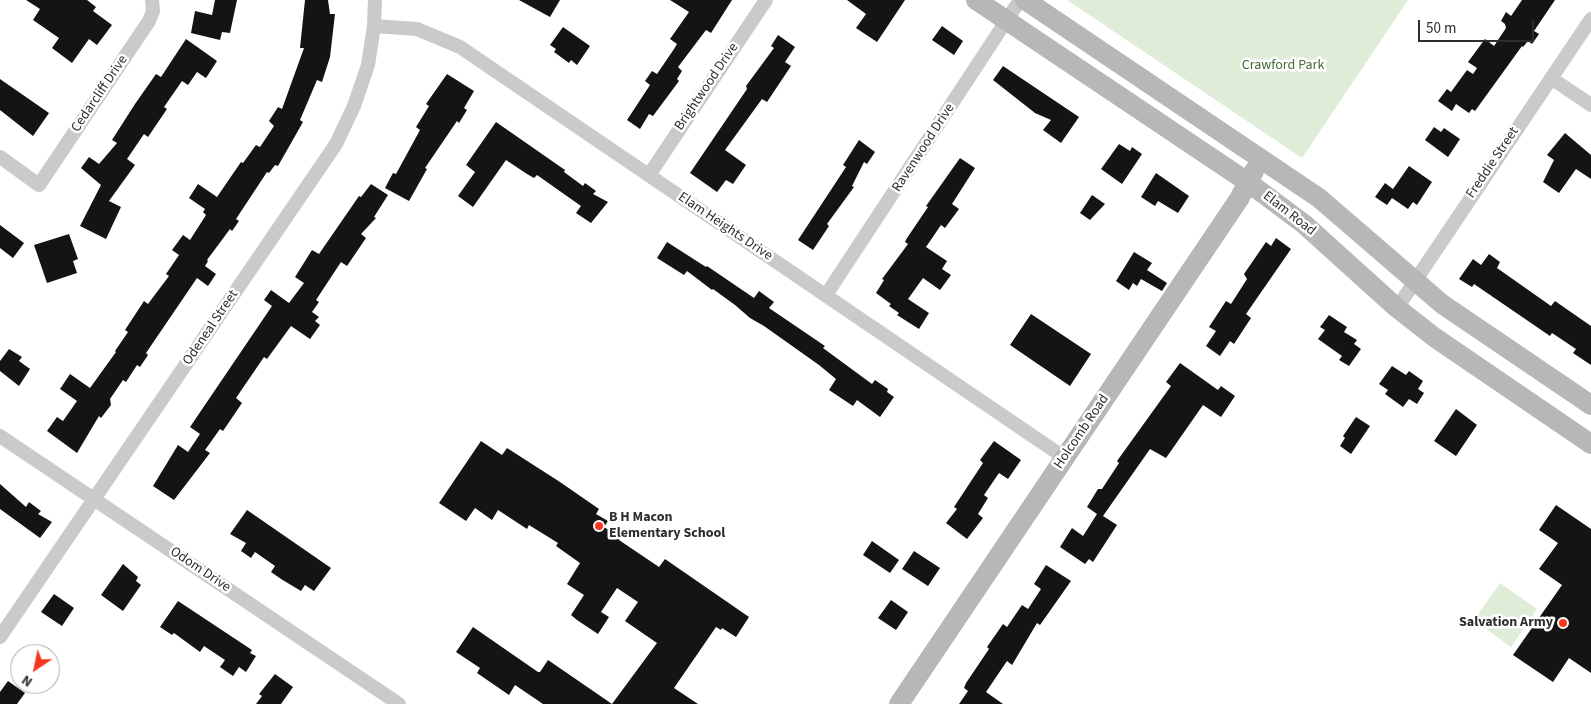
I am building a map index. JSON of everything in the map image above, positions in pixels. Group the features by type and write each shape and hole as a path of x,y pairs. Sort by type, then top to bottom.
{"main road":[{"name":"Elam Road","path":"976,0 1249,183 1304,224 1397,308 1434,337 1588,436"},
{"name":"Elam Road","path":"1025,0 1260,156 1319,198 1442,304 1591,405"},
{"name":"Holcomb Road","path":"898,704 1249,183 1260,156"}],"street":[{"name":"Cedarcliff Drive","path":"0,157 39,185 149,21 152,11 152,0"},
{"name":"Odeneal Street","path":"0,637 336,144 354,106 368,65 374,26 375,0"},
{"name":"Brightwood Drive","path":"649,175 766,0"},
{"name":"Ravenwood Drive","path":"826,295 1008,21 1020,0"},
{"name":"Freddie Street","path":"1397,308 1591,18"},
{"name":"Elam Heights Drive","path":"374,26 417,30 460,47 1065,458"},
{"path":"1551,78 1591,105"},
{"name":"Odom Drive","path":"0,436 399,704"}],"green space":[{"name":"Crawford Park","path":"1067,0 1408,0 1302,158"},
{"path":"1500,583 1537,609 1511,647 1474,620"}],"building":[{"path":"26,0 87,0 96,7 93,11 112,25 97,45 89,39 72,63 52,48 59,38 33,20 40,9"},
{"path":"215,0 237,0 230,33 222,32 220,40 191,33 195,11 212,15"},
{"path":"305,0 328,0 330,14 335,14 330,57 322,82 317,80 300,120 303,122 278,166 275,165 269,173 267,172 236,219 239,221 232,231 230,229 207,260 205,266 216,274 208,286 197,278 146,353 148,355 140,367 137,365 126,382 123,380 110,399 111,405 101,418 99,416 77,453 47,431 57,417 63,421 77,401 60,389 70,374 90,388 116,352 128,332 125,330 144,301 148,304 169,276 166,274 179,255 172,250 183,235 190,240 206,215 203,212 205,209 189,198 198,184 217,197 241,162 243,163 256,145 260,147 274,126 269,121 278,107 282,109 304,48 300,48"},
{"path":"519,0 560,0 550,17"},
{"path":"670,0 732,0 711,33 706,30 678,67 682,71 677,79 679,81 653,116 649,114 640,129 627,120 650,85 645,81 652,71 657,74 677,44 670,39 689,12"},
{"path":"847,0 905,0 877,42 856,28 866,14"},
{"path":"1522,0 1555,0 1534,31 1539,34 1532,44 1528,41 1522,46 1475,111 1472,109 1469,113 1456,104 1452,111 1438,101 1447,89 1451,92 1467,70 1473,74 1477,68 1468,62 1485,39 1494,46 1506,28 1505,24 1501,21 1506,12 1511,16"},
{"path":"942,26 963,41 954,55 932,40"},
{"path":"563,27 590,46 577,65 571,60 569,63 554,52 556,49 550,45"},
{"path":"778,35 795,47 785,62 791,66 767,102 762,99 725,150 746,165 733,184 726,180 717,192 690,173 747,89 746,86 774,48 771,46"},
{"path":"186,39 217,61 206,78 197,72 188,85 182,81 164,107 167,109 148,137 144,134 127,159 135,165 109,201 121,207 106,239 80,226 101,185 81,168 89,157 99,164 117,143 112,140 135,104 156,74 161,77"},
{"path":"1003,66 1079,117 1061,143 1043,130 1051,120 1035,113 993,80"},
{"path":"447,74 474,91 464,108 467,110 459,123 457,121 425,168 427,169 409,201 385,188 393,173 396,174 420,130 416,127 429,106 426,104"},
{"path":"0,79 49,113 33,136 0,110"},
{"path":"496,122 565,170 564,172 583,186 585,183 596,191 593,194 608,202 591,223 576,213 581,206 537,175 534,178 506,160 473,207 458,196 475,172 466,165"},
{"path":"1434,127 1441,132 1444,128 1460,139 1448,157 1425,140"},
{"path":"1565,133 1591,155 1591,179 1576,169 1559,193 1543,182 1554,160 1547,155"},
{"path":"859,140 875,152 867,164 864,162 852,186 854,187 827,224 829,226 813,250 798,240 846,167 843,165"},
{"path":"1119,144 1130,151 1132,147 1142,154 1122,184 1101,169"},
{"path":"960,158 975,168 952,204 959,209 945,228 941,225 926,247 947,261 942,269 951,275 940,290 923,278 908,299 929,313 919,329 897,315 899,313 889,306 891,304 876,293 884,280 882,279 908,244 905,242 928,207 926,206"},
{"path":"1409,166 1432,182 1417,205 1413,202 1408,209 1392,198 1387,205 1375,197 1385,183 1393,189"},
{"path":"1156,173 1189,196 1178,213 1158,201 1155,206 1141,197"},
{"path":"371,184 388,195 374,217 376,218 361,234 366,238 347,266 341,262 316,300 319,302 312,312 319,317 315,321 320,325 310,339 291,326 267,359 264,357 236,398 242,403 223,431 220,429 205,450 210,453 174,500 153,486 178,445 188,452 200,434 190,427 272,306 264,300 271,290 289,303 304,283 295,277 312,250 319,254 359,196 361,197"},
{"path":"1092,195 1105,204 1090,220 1080,213"},
{"path":"0,225 24,243 13,258 0,248"},
{"path":"69,234 78,259 73,261 77,273 47,283 34,245"},
{"path":"1276,238 1291,249 1246,314 1251,318 1234,344 1230,341 1220,356 1206,346 1216,331 1209,327 1226,301 1231,304 1247,279 1244,274 1266,242 1271,246"},
{"path":"667,242 754,298 759,291 774,302 769,308 825,346 823,348 872,384 875,380 888,389 887,392 894,397 880,417 857,400 853,406 829,390 836,379 819,365 750,318 687,271 684,275 657,258"},
{"path":"1134,252 1152,263 1147,270 1167,283 1162,291 1141,279 1137,286 1133,283 1129,290 1116,281"},
{"path":"1489,254 1500,262 1497,268 1551,306 1555,301 1591,326 1591,365 1573,353 1576,349 1552,333 1550,336 1474,284 1472,287 1459,279 1473,259 1481,265"},
{"path":"1031,314 1091,354 1070,386 1010,345"},
{"path":"1329,315 1347,327 1344,332 1357,340 1354,344 1361,349 1349,366 1339,360 1342,356 1318,339 1325,330 1320,327"},
{"path":"9,349 22,357 19,361 30,369 19,386 0,371 0,361"},
{"path":"1180,363 1218,390 1221,386 1235,396 1221,417 1203,405 1166,458 1150,449 1103,516 1117,525 1093,562 1089,559 1085,564 1060,547 1072,528 1083,536 1097,514 1087,507 1098,489 1102,489 1119,463 1117,461 1171,386 1166,382"},
{"path":"1392,366 1406,375 1409,371 1423,381 1418,389 1424,393 1417,404 1409,399 1403,407 1385,394 1388,390 1379,384"},
{"path":"1456,409 1477,425 1456,456 1434,441"},
{"path":"1356,417 1370,426 1351,454 1340,446 1345,438 1343,436"},
{"path":"481,441 502,455 507,448 560,482 599,509 596,514 608,521 604,527 621,538 619,540 659,567 665,559 749,617 736,637 722,628 721,630 716,627 674,688 698,704 612,704 657,643 625,621 638,602 617,588 601,612 609,617 598,634 571,615 584,595 567,584 580,563 556,546 558,543 529,525 527,529 498,510 492,520 475,508 466,521 439,503"},
{"path":"994,441 1021,460 1008,479 999,473 984,495 988,498 978,514 983,518 967,539 946,523 957,509 954,507 983,463 980,460"},
{"path":"0,484 26,507 29,502 41,511 38,514 52,522 40,538 0,509"},
{"name":"Salvation Army","path":"1556,505 1591,529 1591,673 1569,658 1553,682 1513,655 1562,585 1539,569 1558,543 1539,530"},
{"path":"247,510 331,568 314,591 305,585 301,591 271,572 275,566 255,552 251,558 241,551 246,543 230,534"},
{"path":"872,541 899,560 890,573 863,555"},
{"path":"914,551 940,568 928,586 902,569"},
{"path":"123,564 138,577 136,581 141,585 123,611 101,595"},
{"path":"1046,565 1071,581 1040,625 1037,623 1012,665 1007,661 986,692 1003,704 959,704 968,691 964,688 966,683 1003,624 1007,627 1022,605 1028,609 1041,589 1034,584"},
{"path":"54,594 74,608 62,626 41,612"},
{"path":"891,600 908,612 896,630 878,618"},
{"path":"178,601 252,650 250,653 256,656 246,672 239,667 233,676 220,667 225,660 204,646 200,652 174,633 172,635 160,627"},
{"path":"473,627 538,672 540,672 548,660 612,704 543,704 515,685 509,695 477,673 480,668 456,652"},
{"path":"275,674 293,687 281,704 256,704 262,696 259,694"},
{"path":"8,681 10,682 10,694 24,694 17,704 0,704 0,692"}],"place":[{"name":"B H Macon Elementary School","path":"599,526"},
{"name":"Salvation Army","path":"1563,623"}]}
